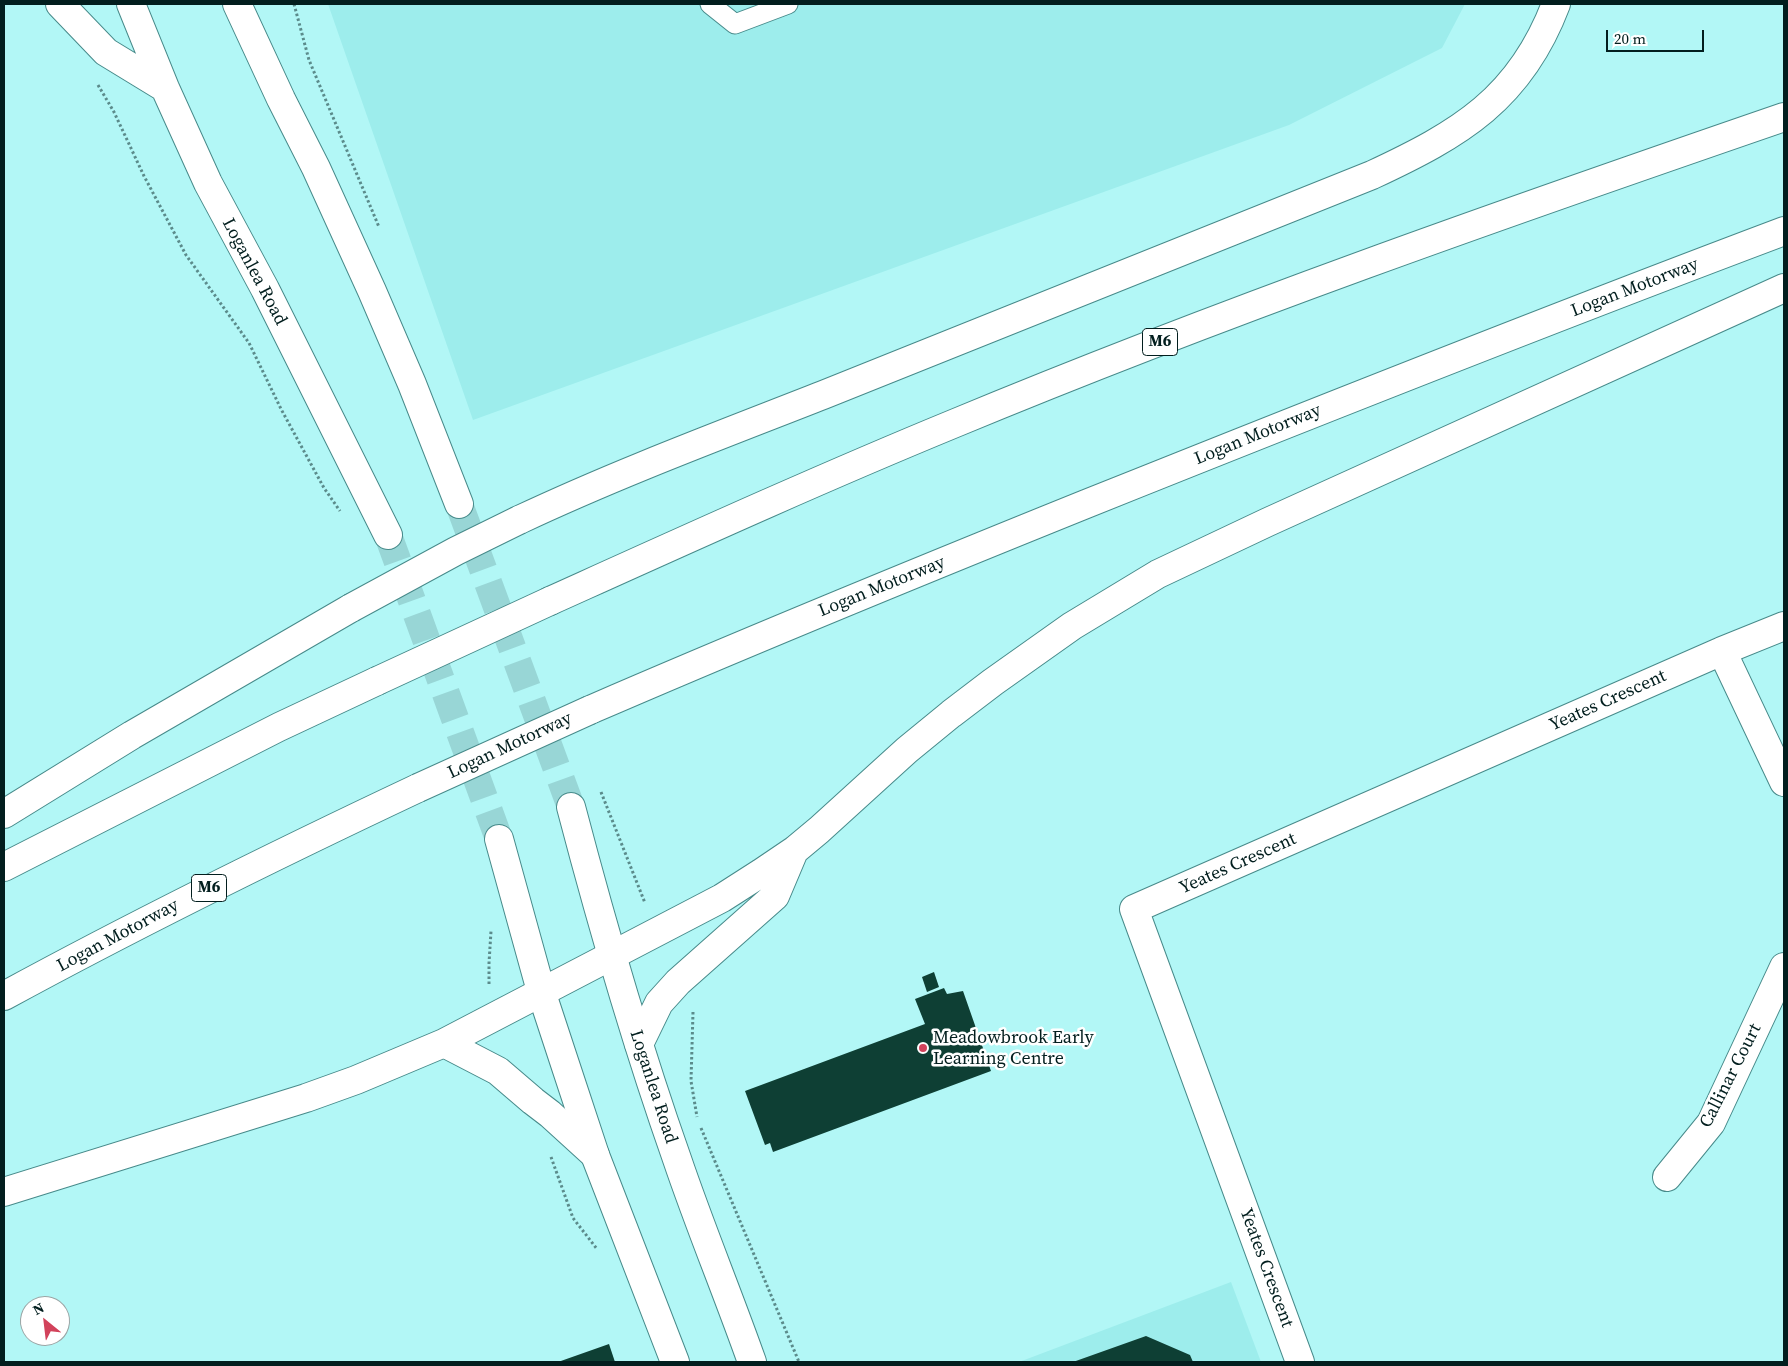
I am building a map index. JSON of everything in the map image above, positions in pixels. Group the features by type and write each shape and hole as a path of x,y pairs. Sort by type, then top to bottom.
{"main road":[{"path":"60,4 106,52 165,88"},
{"name":"Loganlea Road","path":"132,4 165,88 208,183 265,290 388,535"},
{"path":"4,814 132,735 351,608 456,551 585,489 1372,175 1408,158 1471,121 1493,102 1512,82 1533,53 1547,27 1556,4"},
{"path":"241,7 281,99 316,168 372,291 412,384 459,504"},
{"name":"M6","path":"4,867 261,736 378,681 550,601 953,424 1176,335 1400,251 1609,177 1784,118"},
{"name":"Logan Motorway","path":"4,996 160,913 278,854 590,710 735,647 1315,412 1582,307 1784,231"},
{"path":"4,1192 306,1098 356,1080 444,1043 722,898 761,874 819,830 907,750 972,698 1072,626 1158,574 1259,526 1784,288"},
{"name":"Yeates Crescent","path":"1300,1362 1134,910 1722,651 1784,626"},
{"path":"1722,651 1784,782"},
{"name":"Loganlea Road","path":"571,807 639,1044 677,1160 752,1362"},
{"path":"498,839 541,991 595,1155 674,1362"},
{"path":"639,1044 659,1003 678,982 775,896 795,850"},
{"name":"Callinar Court","path":"1667,1177 1711,1123 1784,967"},
{"path":"444,1043 498,1071 533,1102 550,1114 595,1155"}],"lane":[{"path":"710,4 735,24 788,4"}],"path":[{"path":"97,82 186,255 249,342 285,416 324,488 340,512"},
{"path":"601,792 656,932"},
{"path":"491,924 488,963 490,991 498,1015"},
{"path":"678,982 693,1011 690,1081 698,1120 799,1362"},
{"path":"547,1149 573,1218 602,1256"}],"shaded area":[{"path":"328,4 1465,4 1442,48 1289,125 473,420"},
{"path":"1231,1282 1261,1362 1019,1362"}],"building":[{"path":"934,972 939,987 927,992 922,977"},
{"name":"Meadowbrook Early Learning Centre","path":"944,988 947,994 963,991 991,1071 773,1152 770,1143 765,1145 745,1091 925,1024 915,999"},
{"path":"1146,1336 1190,1355 1193,1362 1073,1362"},
{"path":"609,1344 615,1362 558,1362"}],"tunnel":[{"path":"459,504 571,807"},
{"path":"388,535 499,839"}],"place":[{"name":"Meadowbrook Early Learning Centre","path":"923,1048"}]}
